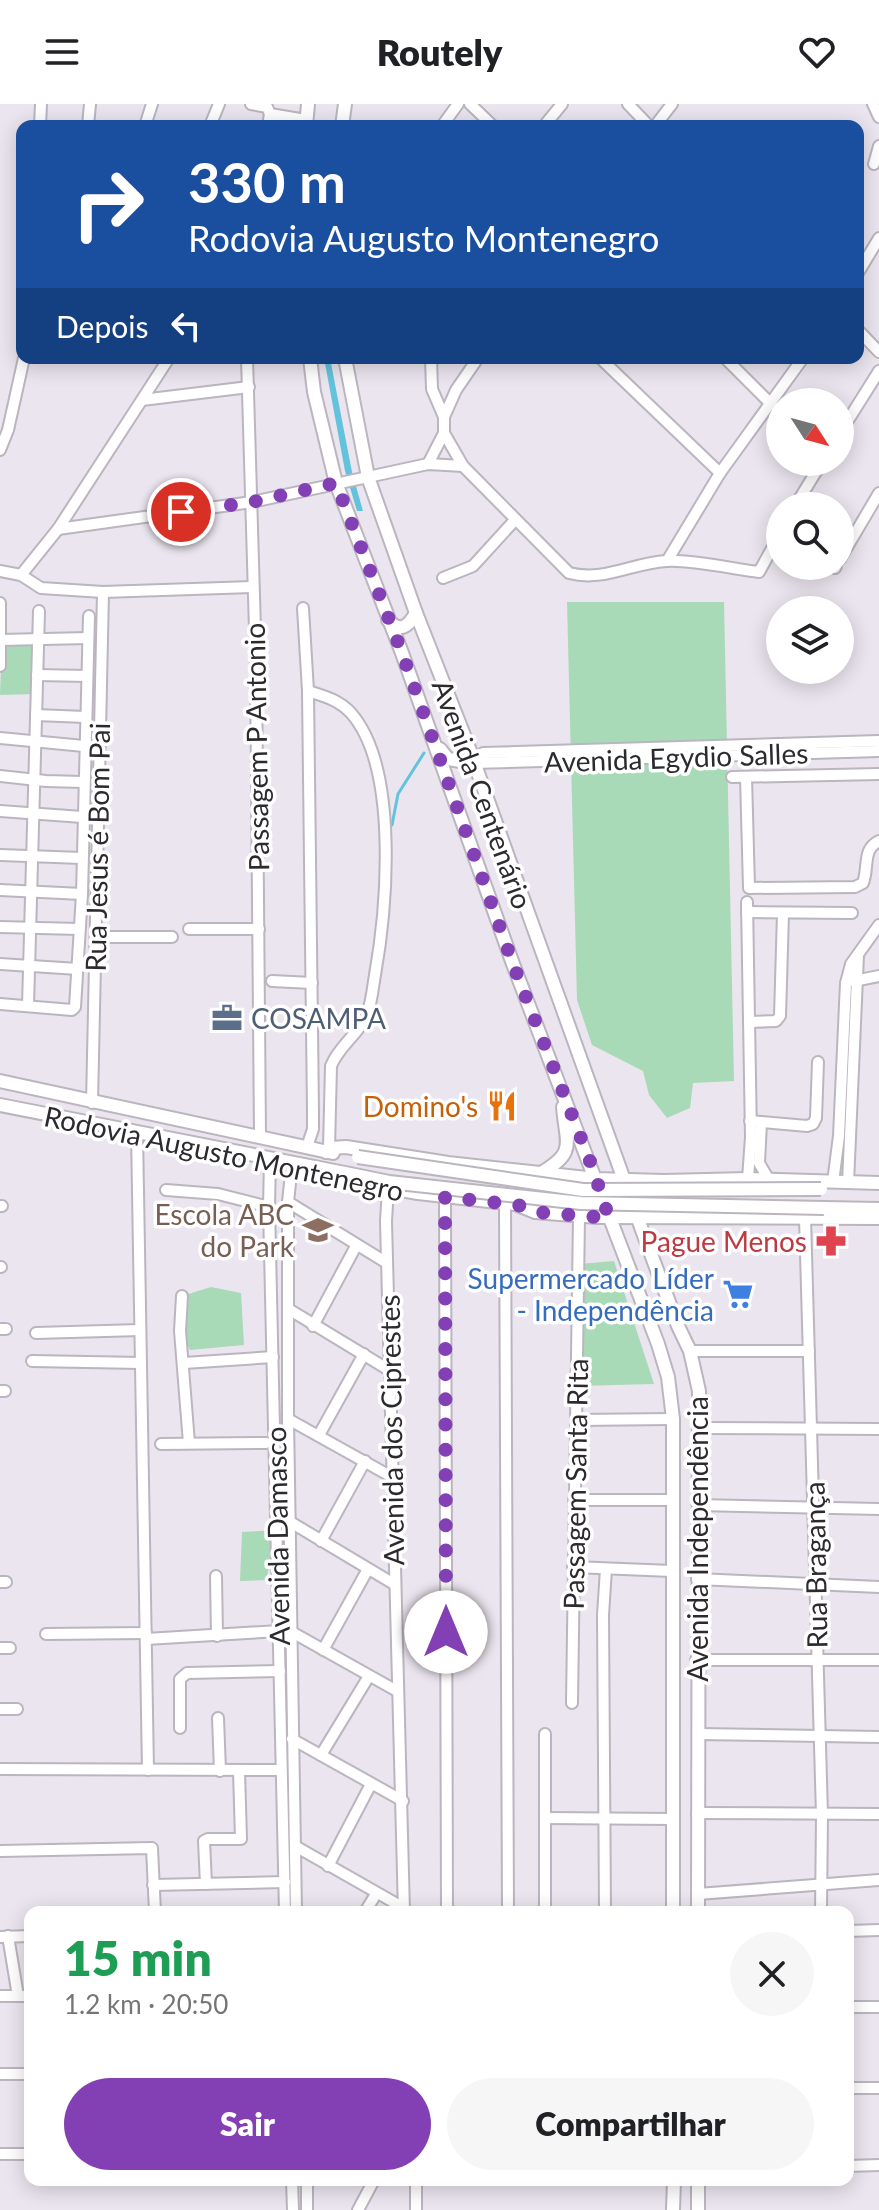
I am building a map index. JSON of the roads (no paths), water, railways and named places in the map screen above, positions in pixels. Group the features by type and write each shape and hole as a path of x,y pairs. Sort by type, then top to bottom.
{"main road":[{"name":"Avenida Centenário","path":"311,364 314,392 338,483 609,1218"},
{"name":"Avenida Centenário","path":"346,364 365,477 426,643 469,748 626,1179"},
{"path":"388,620 401,628 416,613"},
{"path":"402,653 406,639 417,638 426,643"},
{"path":"428,724 442,755 453,761 473,763"},
{"path":"469,748 483,753"},
{"name":"Rodovia Augusto Montenegro","path":"0,1081 92,1103 327,1150 346,1147 596,1179 748,1179 879,1186"},
{"path":"512,1204 583,1212 592,1204 589,1187 546,1174 563,1158 569,1145 562,1092"},
{"name":"Rodovia Augusto Montenegro","path":"0,1105 308,1167 322,1176 445,1197 512,1204 535,1212 609,1218 879,1218"},
{"path":"327,1150 583,1190 879,1186"},
{"path":"616,1154 647,1180"},
{"path":"308,1167 389,1182 581,1203 879,1209"},
{"name":"Avenida Independência","path":"626,1179 678,1326 690,1351 699,1391 696,1660 698,1906"},
{"path":"664,1181 649,1185 646,1202 654,1212 674,1217"},
{"name":"Avenida Independência","path":"609,1218 668,1377 673,1419 673,1906"},
{"path":"673,2210 674,2186"},
{"path":"698,2186 698,2210"}],"street":[{"path":"251,104 267,107 269,120"},
{"path":"470,104 487,120"},
{"path":"549,120 562,104"},
{"path":"628,104 643,120"},
{"path":"660,120 672,104"},
{"path":"873,104 879,117"},
{"path":"270,114 294,120"},
{"path":"874,164 879,146"},
{"path":"864,263 879,238"},
{"path":"864,336 879,352"},
{"path":"0,450 8,430 23,364"},
{"path":"21,575 58,529 165,364"},
{"name":"Passagem P Antonio","path":"247,364 260,1135"},
{"path":"428,464 444,433 444,417 432,389 431,364"},
{"path":"444,417 474,364"},
{"path":"606,364 720,473"},
{"path":"731,364 766,399"},
{"path":"783,388 799,364"},
{"path":"854,411 879,371"},
{"path":"142,400 249,387"},
{"path":"667,561 720,473 766,413"},
{"path":"444,433 463,466 569,573 584,577 600,576 667,561 759,572 766,559"},
{"path":"58,529 252,502 428,464 463,466"},
{"path":"854,535 879,493"},
{"path":"443,578 473,566 515,520"},
{"path":"0,571 21,575 41,588 103,592 252,587"},
{"name":"Rua Jesus é Bom Pai","path":"92,1103 103,592"},
{"path":"0,603 0,666"},
{"path":"303,608 308,691 313,1064 313,1129 307,1147"},
{"path":"28,1006 39,611"},
{"path":"0,1004 74,1009 82,894 89,616"},
{"path":"1,640 88,638"},
{"path":"37,675 87,676"},
{"path":"308,691 334,699 359,723 377,765 381,800 384,922 368,1011 331,1066 331,1130 327,1150"},
{"path":"36,715 85,717"},
{"path":"0,738 84,746"},
{"name":"Avenida Egydio Salles","path":"483,753 879,741"},
{"name":"Avenida Egydio Salles","path":"473,763 879,751"},
{"path":"732,777 879,774"},
{"path":"0,776 83,782"},
{"path":"746,777 749,888 855,887 863,883 866,876 867,851 879,841"},
{"path":"0,811 82,817"},
{"path":"0,855 82,858"},
{"path":"0,890 82,894"},
{"path":"748,1179 754,1163 756,1122 749,1022 747,907 783,913 852,913"},
{"path":"749,1022 776,1021 780,1016 783,913"},
{"path":"848,1183 851,964 879,925"},
{"path":"0,927 79,929"},
{"path":"189,929 259,929"},
{"path":"96,937 172,937"},
{"path":"0,964 78,969"},
{"path":"851,982 879,976"},
{"path":"272,981 312,983"},
{"path":"833,1182 851,982"},
{"path":"756,1122 813,1124 816,1118 818,1062"},
{"path":"313,1064 331,1066"},
{"path":"313,1129 331,1130"},
{"path":"137,1134 148,1770"},
{"name":"Avenida Damasco","path":"270,1160 273,1357 284,1631 292,1739 296,1906"},
{"path":"754,1163 769,1180"},
{"name":"Avenida Damasco","path":"285,1906 280,1671 292,1523 288,1419 288,1202 292,1164"},
{"name":"Avenida dos Ciprestes","path":"388,1188 389,1370 404,1906"},
{"path":"166,1190 218,1194 269,1207"},
{"path":"445,1197 447,1906"},
{"path":"288,1202 387,1263"},
{"path":"508,1906 512,1204"},
{"name":"Passagem Santa Rita","path":"572,1703 579,1217"},
{"name":"Rua Bragança","path":"805,1218 822,1815 821,1906"},
{"path":"313,1326 356,1246"},
{"path":"182,1296 180,1331 189,1443"},
{"path":"290,1310 389,1370"},
{"path":"36,1333 140,1330"},
{"path":"690,1351 809,1351"},
{"path":"319,1435 364,1354"},
{"path":"184,1363 273,1357"},
{"path":"32,1361 141,1363"},
{"path":"288,1419 392,1477"},
{"path":"576,1420 673,1419"},
{"path":"699,1428 879,1429"},
{"path":"161,1444 266,1443"},
{"path":"321,1541 365,1461"},
{"path":"574,1500 673,1500"},
{"path":"698,1505 879,1509"},
{"path":"292,1523 394,1584"},
{"path":"573,1567 672,1571"},
{"path":"323,1650 368,1569"},
{"path":"605,1906 603,1615 606,1569"},
{"path":"216,1576 217,1636"},
{"path":"697,1579 879,1587"},
{"path":"46,1634 217,1636 284,1631 397,1691"},
{"path":"696,1660 879,1660"},
{"path":"180,1728 180,1679 187,1673 280,1671"},
{"path":"321,1755 369,1676"},
{"path":"0,1709 17,1709"},
{"path":"218,1718 220,1771"},
{"path":"545,1734 545,1906"},
{"path":"698,1734 879,1737"},
{"path":"292,1739 403,1801"},
{"path":"0,1769 281,1770"},
{"path":"206,1884 204,1841 241,1839 239,1771"},
{"path":"328,1866 371,1784"},
{"path":"697,1813 879,1814"},
{"path":"545,1818 673,1819"},
{"path":"295,1846 397,1906"},
{"path":"0,1851 152,1848 155,1906"},
{"path":"698,1894 879,1880"},
{"path":"153,1885 285,1882"},
{"path":"369,1906 376,1894"},
{"path":"854,1931 879,1930"},
{"path":"0,1996 24,1996 4,1936"},
{"path":"854,2007 879,2007"},
{"path":"0,2074 24,2074"},
{"path":"854,2088 879,2088"},
{"path":"0,2154 24,2154"},
{"path":"854,2166 879,2165"},
{"path":"292,2186 293,2210"},
{"path":"307,2186 307,2210"},
{"path":"358,2210 371,2186"},
{"path":"416,2186 416,2210"}],"water":[{"path":"325,364 331,364 352,472 363,511 357,511 345,471"}],"waterway":[{"path":"392,825 398,794 424,753"}],"place":[{"name":"COSAMPA","path":"227,1018"},
{"name":"Domino's","path":"502,1106"},
{"name":"Escola ABC do Park","path":"318,1230"},
{"name":"Pague Menos","path":"831,1241"},
{"name":"Supermercado Líder - Independência","path":"738,1294"}]}
